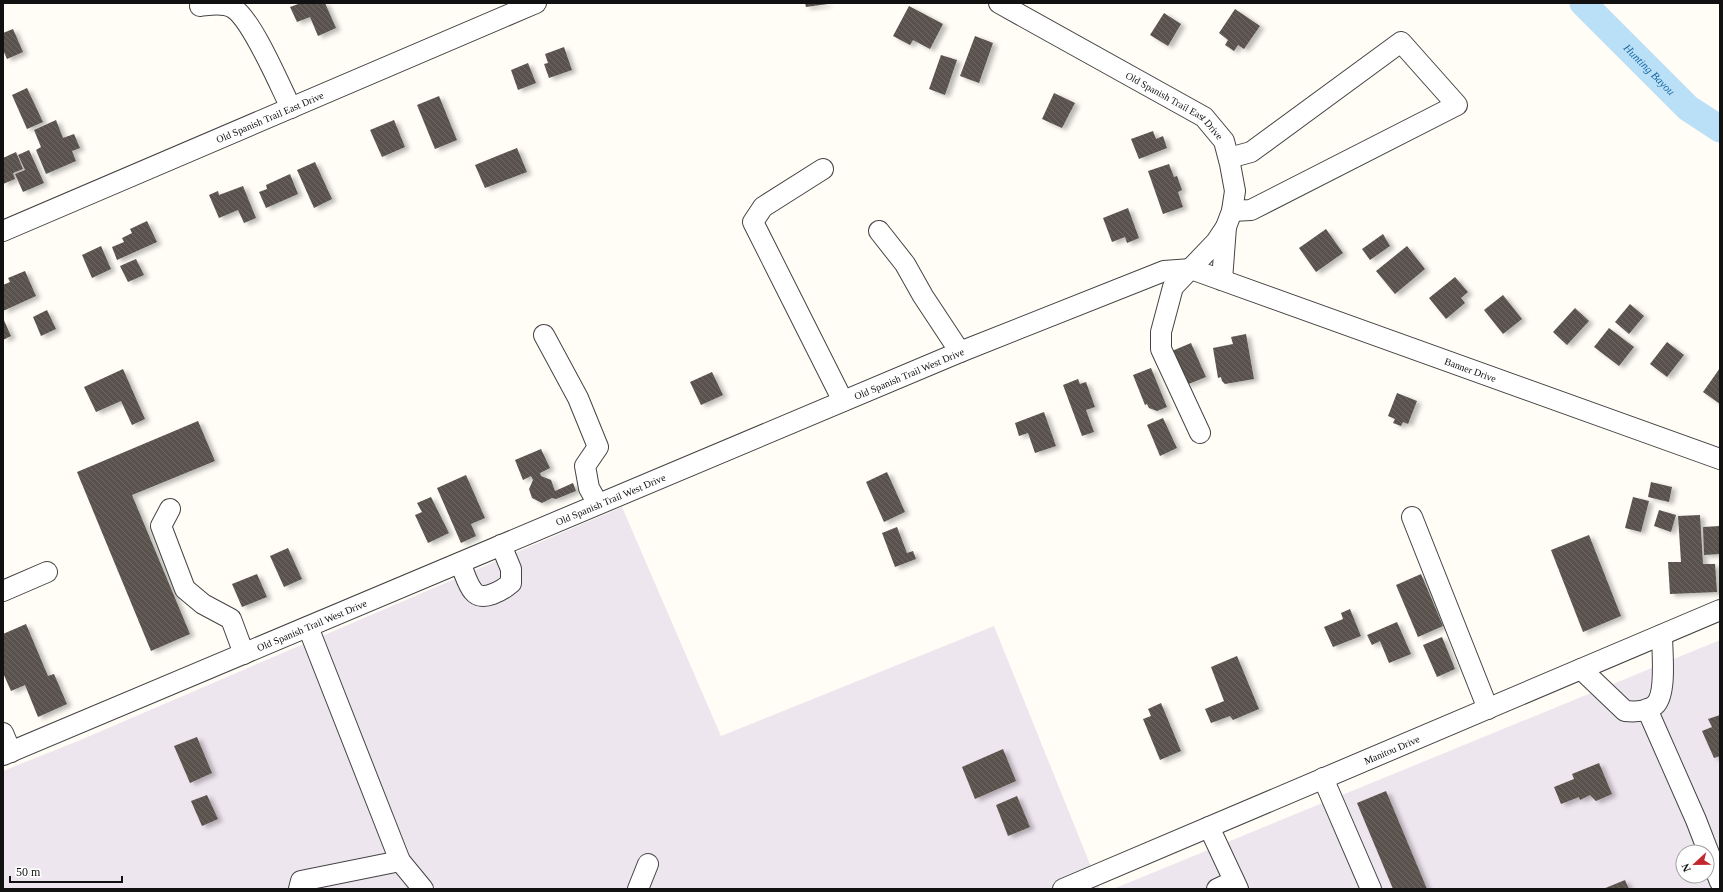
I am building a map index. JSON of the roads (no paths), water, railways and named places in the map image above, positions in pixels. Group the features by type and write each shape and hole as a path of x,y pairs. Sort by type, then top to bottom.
{"street":[{"name":"Old Spanish Trail East Drive","path":"3,231 536,3"},
{"name":"Old Spanish Trail East Drive","path":"999,3 1204,117 1224,141 1235,190 1229,219 1222,280"},
{"path":"200,6 220,4 233,8 251,27 291,108"},
{"path":"1200,433 1161,349 1161,332 1173,287 1216,242 1229,219 1251,210 1457,105 1401,42 1251,152 1229,158"},
{"path":"823,169 763,207 753,222 843,401"},
{"path":"879,231 905,264 923,296 960,352"},
{"name":"Old Spanish Trail West Drive","path":"7,753 960,352 1164,271 1191,269 1222,280"},
{"name":"Banner Drive","path":"1222,280 1720,459"},
{"path":"544,335 578,398 598,447 585,466 590,488 598,504"},
{"path":"170,509 161,526 185,589 203,604 230,620 244,654"},
{"path":"1412,516 1488,708"},
{"path":"460,563 473,592 478,595 487,596 506,588 511,583 511,569 500,546"},
{"path":"3,591 47,572"},
{"name":"Manitou Drive","path":"1063,889 1720,610"},
{"path":"308,627 400,861 423,889"},
{"path":"1581,669 1625,711 1640,712 1655,705 1662,692 1662,635"},
{"path":"1646,709 1696,820 1720,882"},
{"path":"3,733 7,753"},
{"path":"1323,778 1371,889"},
{"path":"1209,827 1229,886"},
{"path":"299,889 301,881 400,861"},
{"path":"638,889 648,864"}],"waterway":[{"name":"Hunting Bayou","path":"1583,3 1688,108 1720,129"}]}
